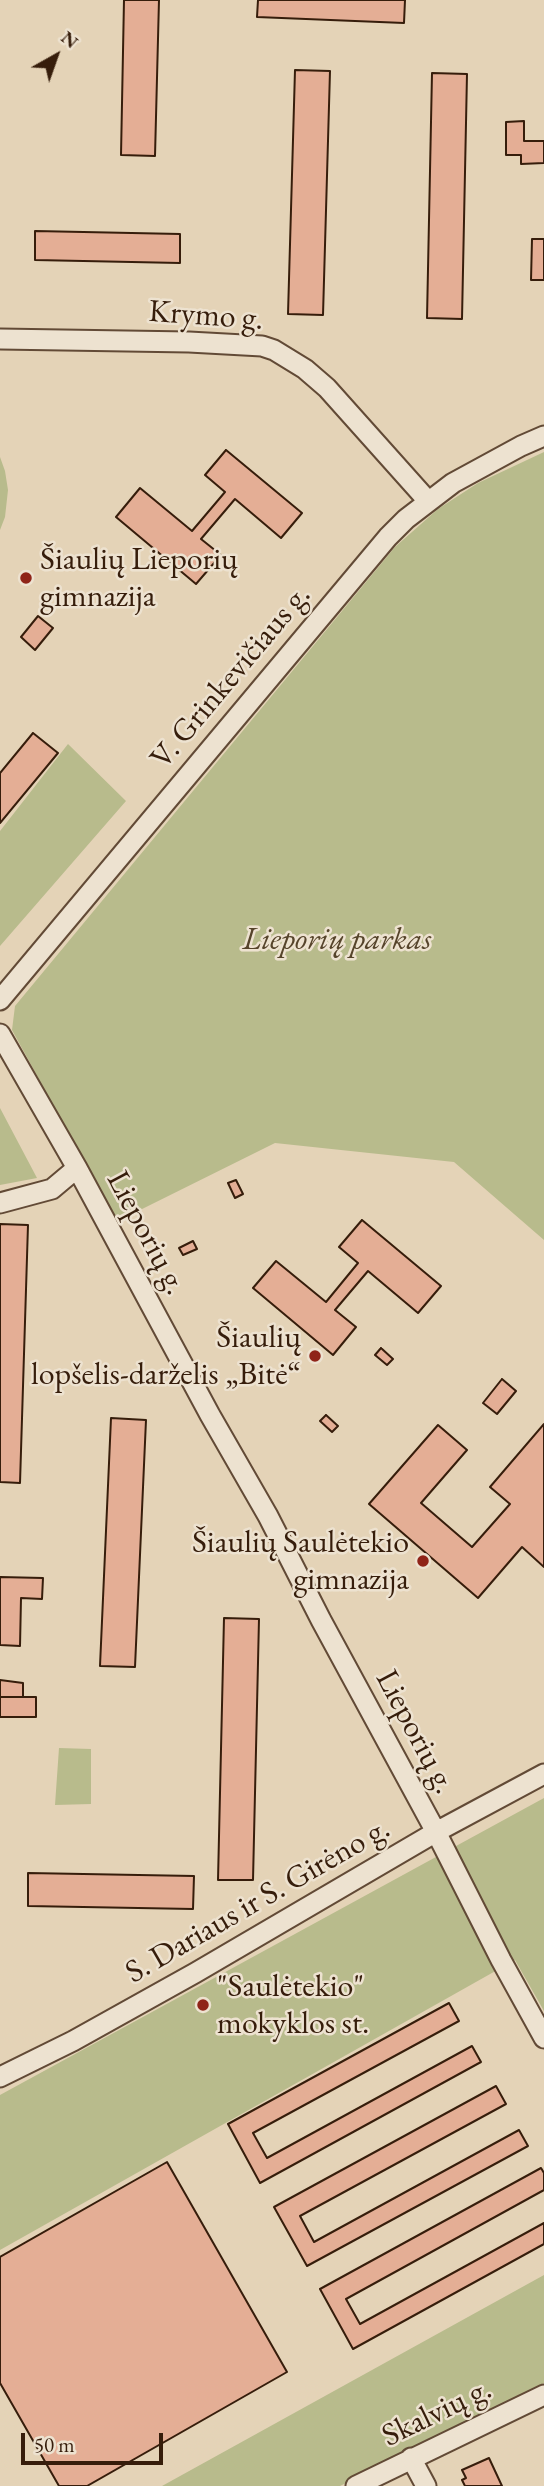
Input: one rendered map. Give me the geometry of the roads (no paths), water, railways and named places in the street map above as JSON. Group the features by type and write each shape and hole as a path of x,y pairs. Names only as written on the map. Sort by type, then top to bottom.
{"street":[{"name":"Krymo g.","path":"0,339 189,342 262,346 274,350 327,388 428,501"},
{"name":"V. Grinkevičiaus g.","path":"0,1000 388,537 428,501 482,466 544,436"},
{"name":"Lieporių g.","path":"0,1034 77,1168 210,1415 268,1516 544,2038"},
{"path":"0,1203 52,1189 77,1168"},
{"name":"S. Dariaus ir S. Girėno g.","path":"0,2077 74,2041 436,1832 544,1774"},
{"name":"Skalvių g.","path":"356,2486 544,2395"},
{"path":"411,2458 426,2486"}],"place":[{"name":"Šiaulių Lieporių gimnazija","path":"26,578"},
{"name":"Šiaulių lopšelis-darželis „Bitė“","path":"315,1356"},
{"name":"Šiaulių Saulėtekio gimnazija","path":"423,1561"},
{"name":"\"Saulėtekio\" mokyklos st.","path":"203,2005"}],"park label":[{"name":"Lieporių parkas","path":"337,940"}]}
